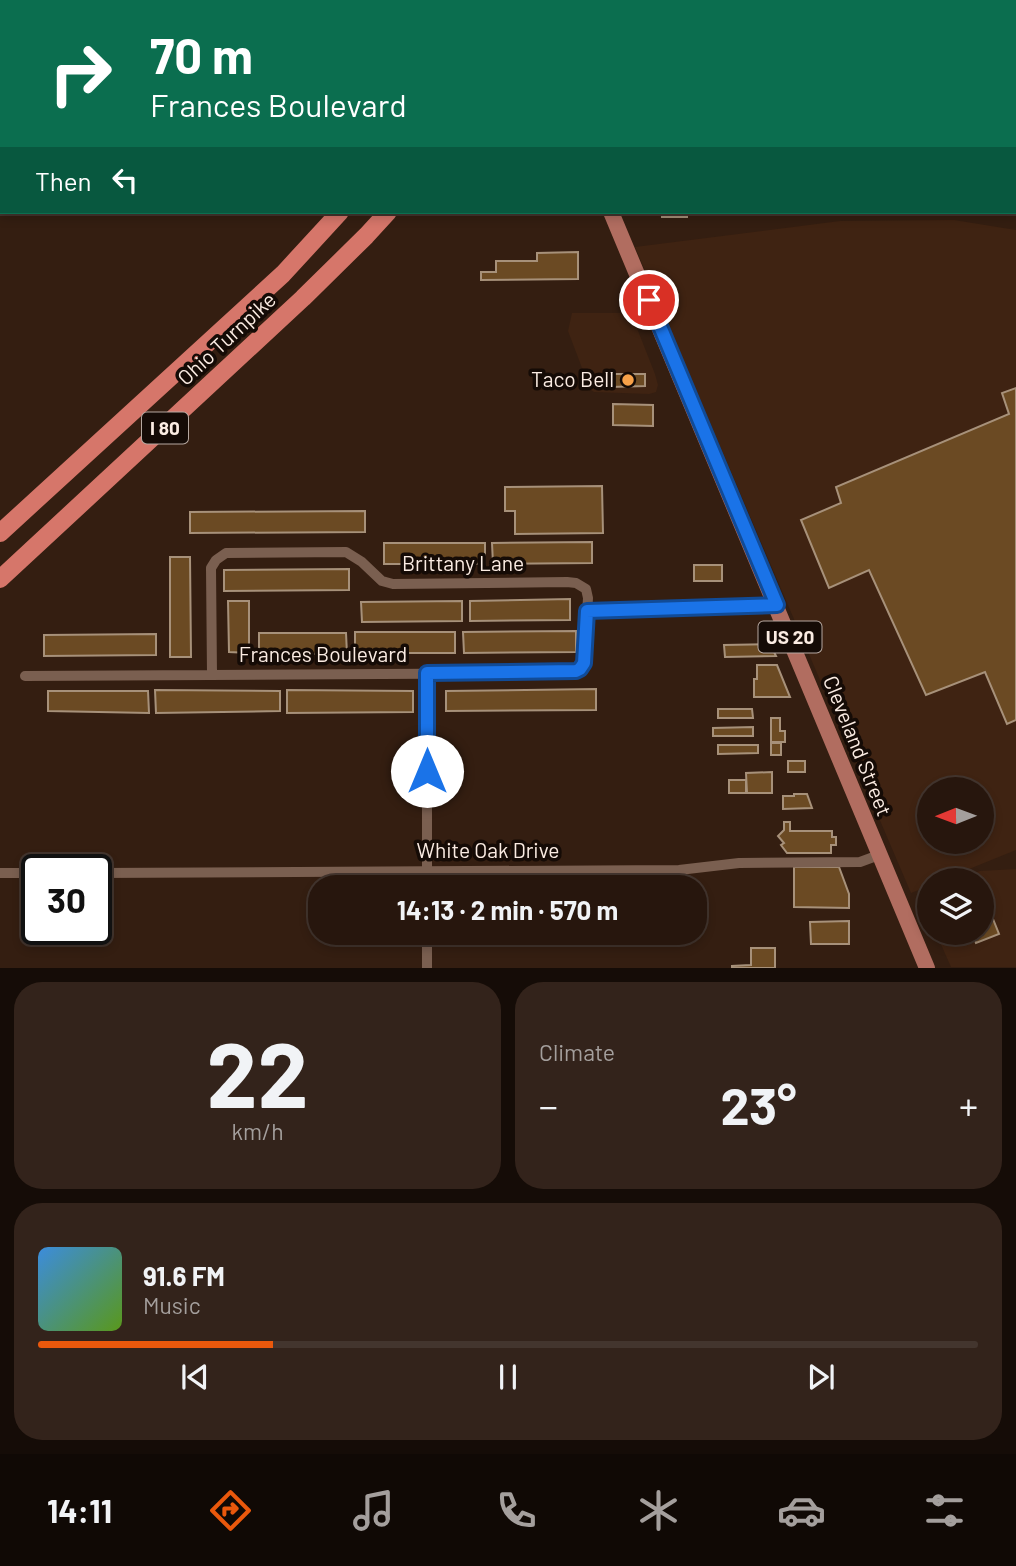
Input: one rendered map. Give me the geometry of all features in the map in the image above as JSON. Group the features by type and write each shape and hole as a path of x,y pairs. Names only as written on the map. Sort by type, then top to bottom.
{"highway":[{"name":"Ohio Turnpike","path":"0,533 283,274 338,214"},
{"name":"Ohio Turnpike","path":"0,579 185,410 328,274 386,214"}],"main road":[{"name":"Cleveland Street","path":"612,214 927,968"}],"street":[{"name":"Brittany Lane","path":"212,675 211,568 226,553 346,552 362,562 382,581 401,585 567,582 576,583 586,589"},
{"name":"Frances Boulevard","path":"25,676 576,671 584,663 588,598 586,589"},
{"path":"587,611 777,605"},
{"path":"427,673 427,875"},
{"name":"White Oak Drive","path":"112,873 679,870 739,863 860,862 879,855"},
{"path":"0,873 21,873"},
{"path":"427,945 427,968"}],"shaded area":[{"path":"954,220 1016,230 1016,850 972,868 917,868 917,891 911,893 635,247 840,221"},
{"path":"572,313 631,313 655,374 658,385 656,392 594,392 590,389 568,331"},
{"path":"1016,869 1016,967 951,967 941,945 994,945 994,870"}],"building":[{"path":"662,214 687,214 687,217 662,217"},
{"path":"578,252 578,279 481,280 481,272 496,272 496,261 537,261 537,253"},
{"name":"Taco Bell","path":"610,374 645,374 645,386 610,387"},
{"path":"1016,388 1016,720 1007,724 985,672 926,695 869,570 829,588 801,520 841,503 836,487 1009,414 1002,393"},
{"path":"613,404 653,405 653,426 613,425"},
{"path":"602,486 603,533 515,534 515,511 505,511 505,487"},
{"path":"365,511 365,532 190,533 190,512"},
{"path":"592,542 592,563 493,564 492,543"},
{"path":"384,543 485,543 485,564 384,564"},
{"path":"170,557 190,557 191,657 170,657"},
{"path":"694,565 722,565 722,581 694,581"},
{"path":"349,569 349,590 224,591 224,570"},
{"path":"570,599 570,620 470,621 470,601"},
{"path":"228,601 249,601 249,653 229,652"},
{"path":"462,601 462,621 362,622 361,602"},
{"path":"576,631 576,652 464,653 463,632"},
{"path":"355,632 455,632 455,653 355,653"},
{"path":"259,633 346,633 347,654 259,654"},
{"path":"156,634 156,655 44,656 44,635"},
{"path":"770,644 776,656 725,657 724,645"},
{"path":"757,665 777,665 790,697 754,697"},
{"path":"596,689 596,710 446,711 446,691"},
{"path":"155,690 280,691 280,711 156,713"},
{"path":"287,690 413,691 413,712 287,713"},
{"path":"48,691 148,691 149,713 48,711"},
{"path":"718,709 752,709 753,718 718,718"},
{"path":"771,718 780,718 780,731 785,731 785,742 771,742"},
{"path":"753,727 753,736 713,736 713,728"},
{"path":"771,743 781,743 781,755 771,755"},
{"path":"718,745 758,745 758,753 718,754"},
{"path":"788,761 805,761 805,772 788,772"},
{"path":"772,772 772,793 747,793 746,773"},
{"path":"729,780 746,780 746,793 729,793"},
{"path":"807,794 812,808 783,809 783,796"},
{"path":"784,822 790,822 790,831 832,831 832,837 836,837 836,845 831,845 831,853 787,853 778,836 784,830"},
{"path":"794,867 839,867 849,894 849,908 794,907"},
{"path":"849,921 849,944 811,944 810,922"},
{"path":"994,922 999,934 994,936"},
{"path":"751,948 775,948 775,968 732,968 751,965"}],"place":[{"name":"Taco Bell","path":"628,380"}],"route":[{"path":"427,771 427,673 576,671 580,669 586,656 587,611 777,605 649,300"}]}
